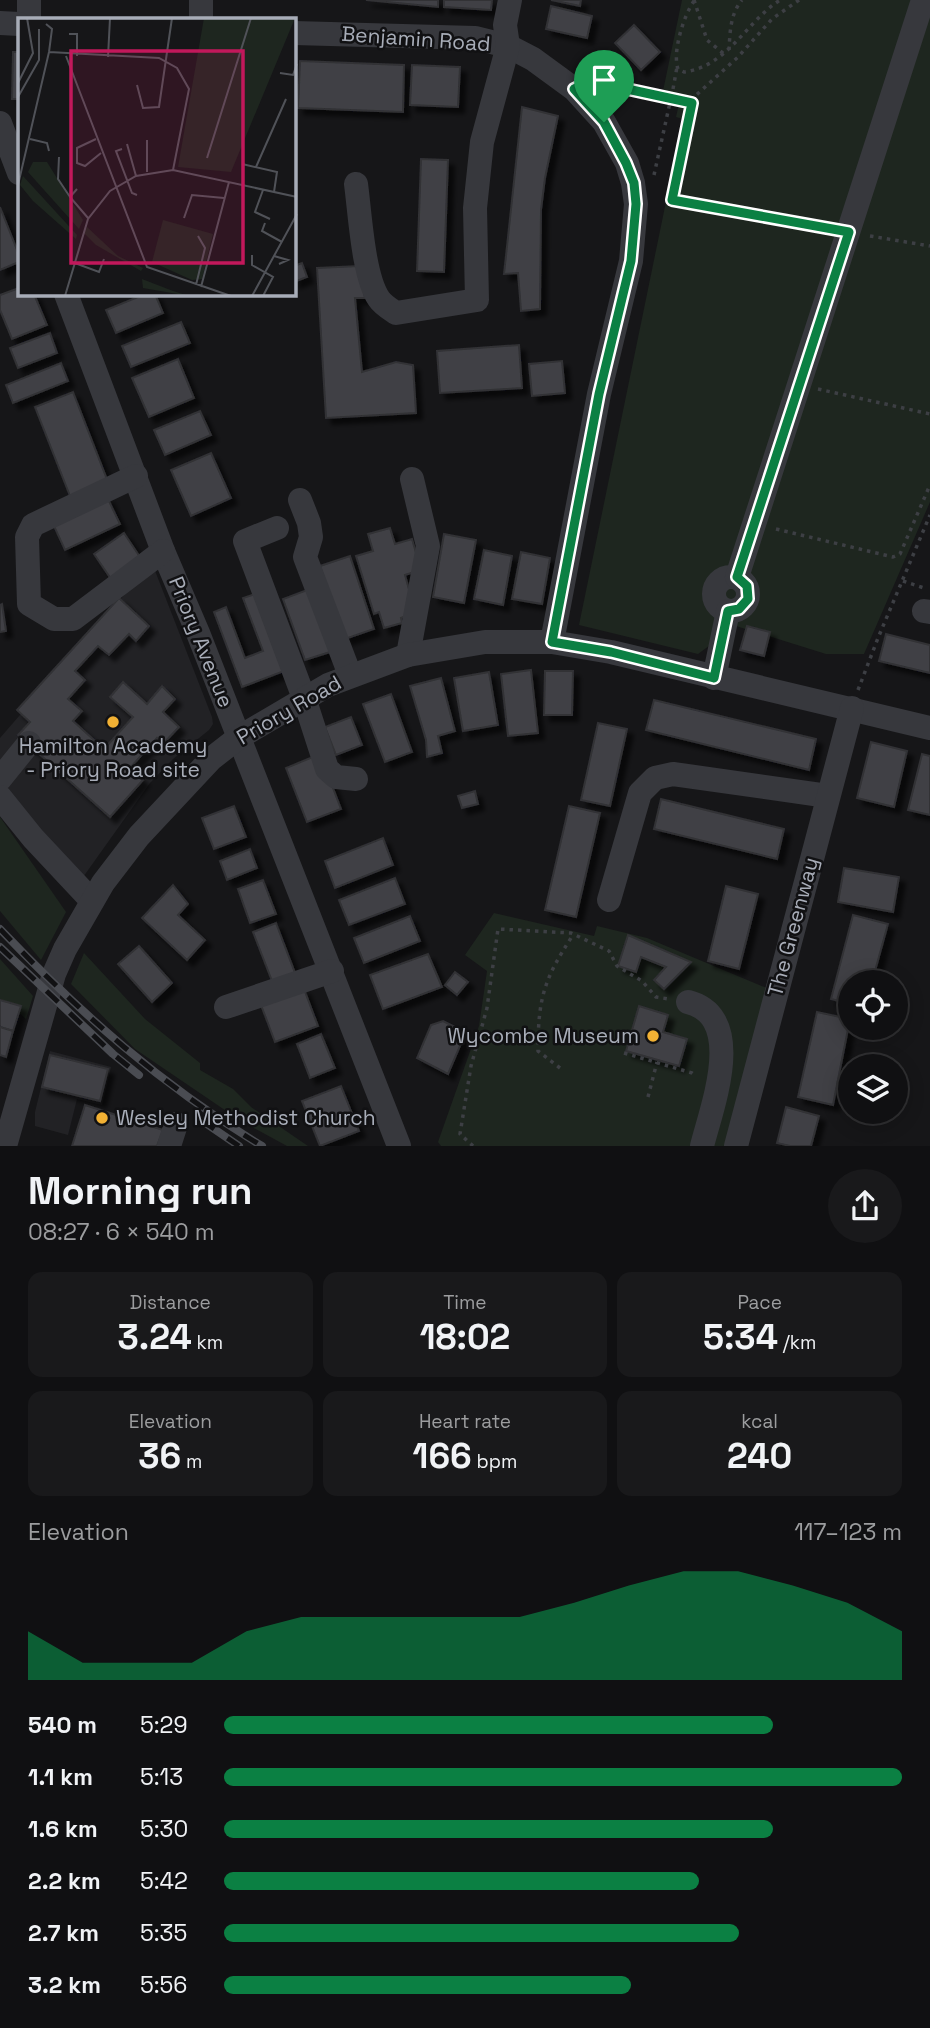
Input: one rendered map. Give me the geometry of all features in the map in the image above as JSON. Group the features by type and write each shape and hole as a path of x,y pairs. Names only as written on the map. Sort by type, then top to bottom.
{"street":[{"path":"29,0 29,18"},
{"path":"201,0 201,18"},
{"path":"356,184 363,237 378,298 396,313 477,300 475,208 482,142 508,46 505,25 510,0"},
{"path":"714,678 728,611 715,602 714,588 723,578 737,577 923,0"},
{"path":"0,23 18,23"},
{"name":"Benjamin Road","path":"296,33 475,38 508,46 533,59 574,89 604,122 626,163 634,183 636,204 631,261 599,394 552,642"},
{"path":"0,123 18,170"},
{"name":"Priory Avenue","path":"67,296 163,551 198,633 400,1146"},
{"path":"136,476 33,525 27,537 29,604 54,620 73,619 163,551"},
{"path":"408,655 428,546 412,479"},
{"path":"300,500 311,537 305,557 351,675"},
{"path":"277,528 245,541 304,698 327,769 336,777 356,779"},
{"name":"Priory Road","path":"11,1144 54,974 92,901 120,860 169,801 211,758 238,738 304,698 351,675 408,655 485,642 552,642 600,650 930,728"},
{"name":"The Greenway","path":"736,1146 852,708"},
{"path":"0,779 29,743"},
{"path":"609,900 640,793 655,778 673,774 828,796"},
{"path":"0,797 33,838 92,901"},
{"path":"226,1007 332,971"},
{"path":"688,1002 701,1005 721,1030 722,1062 702,1146"}],"path":[{"path":"694,0 707,40 724,54"},
{"path":"673,89 682,30 694,0"},
{"path":"729,50 731,23 741,0"},
{"path":"677,68 684,72 695,70 724,54 765,11 780,0"},
{"path":"799,0 772,19 737,57 693,98 672,200 930,246"},
{"path":"574,89 590,81 692,103"},
{"path":"654,176 671,98"},
{"path":"799,385 930,414"},
{"path":"754,523 893,557 900,554 930,485"},
{"path":"852,708 878,638 930,515"},
{"path":"473,1146 460,1134 471,1066 487,1008 498,929 573,935 609,951 617,966 642,981 656,997 688,1002"},
{"path":"560,1069 538,1051 538,1015 543,989 552,966 573,935"},
{"path":"624,1053 692,1073 699,1079"},
{"path":"648,1097 657,1062"}],"shaded area":[{"path":"682,0 930,0 930,502 864,654 826,654 736,626 698,654 579,625 683,119 676,117 681,95 663,91"},
{"name":"Hamilton Academy - Priory Road site","path":"152,563 213,724 150,783 81,880 0,781 0,738"},
{"path":"0,817 66,912 41,960 0,911"},
{"path":"494,913 594,936 597,926 647,938 769,989 730,1146 441,1146 438,1142 479,1026 487,971 465,955"},
{"path":"84,953 145,1019 200,1063 200,1070 233,1089 251,1107 308,1146 287,1146 241,1121 135,1049 71,984"},
{"path":"0,959 33,996 26,1019 15,1009 18,1006 0,999"},
{"path":"50,1051 111,1067 102,1105 77,1099 68,1135 35,1126 35,1112"}],"building":[{"path":"366,0 438,0 438,7"},
{"path":"444,0 492,0 491,10 444,7"},
{"path":"551,0 581,0 580,6"},
{"path":"551,6 592,16 587,38 546,29"},
{"path":"634,25 660,52 641,70 615,43"},
{"path":"13,52 18,52 18,99 12,99"},
{"path":"300,61 404,65 403,112 298,108"},
{"path":"412,65 460,67 458,107 410,105"},
{"path":"522,107 558,116 541,210 540,309 521,311 518,273 504,274"},
{"path":"421,159 448,160 444,272 417,271"},
{"path":"0,207 18,252 18,262 0,270"},
{"path":"302,263 307,277 296,281 296,265"},
{"path":"359,266 365,298 355,298 362,372 396,362 413,365 416,413 326,418 317,268"},
{"path":"18,288 18,296 35,296 47,325 12,339 0,310 0,295"},
{"path":"140,296 156,296 163,313 116,333 106,310"},
{"path":"181,322 190,343 131,367 122,346"},
{"path":"50,333 57,353 18,368 10,348"},
{"path":"519,345 522,388 440,393 437,351"},
{"path":"178,359 194,398 149,417 132,378"},
{"path":"562,361 565,393 532,396 529,364"},
{"path":"61,363 68,381 13,403 6,385"},
{"path":"73,392 108,482 70,496 35,407"},
{"path":"200,411 211,435 165,455 154,430"},
{"path":"211,453 231,498 191,516 171,470"},
{"path":"107,497 120,524 65,550 53,524"},
{"path":"390,528 395,544 412,539 421,570 405,575 413,604 409,615 401,618 402,623 384,628 379,612 374,614 356,556 373,551 368,534"},
{"path":"124,533 140,557 111,579 94,554"},
{"path":"444,534 476,540 464,603 433,597"},
{"path":"484,550 512,556 503,605 474,599"},
{"path":"521,552 550,558 542,604 512,599"},
{"path":"350,556 374,629 345,639 320,566"},
{"path":"307,590 330,652 305,660 283,599"},
{"path":"258,593 287,670 242,687 214,612 226,607 245,658 263,651 243,598"},
{"path":"119,598 149,626 136,641 129,634 109,655 98,646 75,671 85,680 68,699 82,711 73,721 104,749 133,717 110,697 123,682 147,704 162,686 175,699 163,712 179,727 163,744 157,738 130,768 143,780 110,817 18,735 30,722 17,710"},
{"path":"2,604 6,631 0,632 0,605"},
{"path":"747,626 770,632 764,656 740,650"},
{"path":"886,634 930,645 930,673 879,661"},
{"path":"531,670 538,733 508,736 501,674"},
{"path":"545,671 573,671 572,715 544,715"},
{"path":"489,672 498,725 463,731 454,678"},
{"path":"441,678 455,731 438,736 442,753 427,757 426,740 410,686"},
{"path":"391,694 412,752 385,762 363,704"},
{"path":"654,700 816,739 809,770 646,730"},
{"path":"351,717 362,745 336,755 325,727"},
{"path":"598,723 627,729 610,806 581,800"},
{"path":"871,742 907,751 894,807 857,798"},
{"path":"320,754 341,809 307,822 286,768"},
{"path":"922,754 930,756 930,815 908,810"},
{"path":"475,791 478,804 462,808 458,796"},
{"path":"661,799 784,829 777,859 654,829"},
{"path":"234,806 246,837 214,849 202,818"},
{"path":"569,806 600,813 576,917 545,910"},
{"path":"383,838 393,865 335,888 325,861"},
{"path":"250,849 257,868 227,880 220,861"},
{"path":"844,868 899,877 893,912 838,902"},
{"path":"395,878 405,904 349,925 339,900"},
{"path":"263,880 276,914 250,923 238,889"},
{"path":"173,885 188,904 178,915 205,940 187,960 142,918"},
{"path":"726,886 758,894 739,969 708,961"},
{"path":"853,915 888,924 875,970 839,970"},
{"path":"410,916 420,941 364,963 354,938"},
{"path":"276,923 295,973 272,981 253,932"},
{"path":"628,935 691,962 664,989 654,980 666,967 641,957 636,972 618,966"},
{"path":"139,946 172,983 152,1002 118,964"},
{"path":"428,954 442,987 383,1009 370,975"},
{"path":"455,972 468,982 457,995 445,985"},
{"path":"838,972 838,1001 831,999"},
{"path":"304,989 318,1026 275,1042 261,1005"},
{"path":"0,1000 21,1006 13,1031 0,1027"},
{"name":"Wycombe Museum","path":"639,1006 668,1015 663,1032 687,1039 679,1066 626,1051"},
{"path":"817,1012 838,1016 838,1040 846,1040 843,1054 838,1054 838,1080 833,1105 798,1097"},
{"path":"443,1021 461,1030 463,1039 448,1074 417,1058 431,1025"},
{"path":"0,1027 13,1031 6,1057 0,1055"},
{"path":"321,1034 335,1068 310,1078 297,1044"},
{"path":"50,1055 108,1069 100,1101 42,1087"},
{"path":"341,1086 359,1131 320,1146 302,1101"},
{"name":"Wesley Methodist Church","path":"85,1105 163,1130 157,1146 72,1146"},
{"path":"786,1107 819,1116 811,1146 777,1143"}],"railway":[{"path":"0,929 92,1019 156,1073 262,1146"},
{"path":"0,947 113,1054 139,1075"},
{"path":"201,1120 239,1146"}],"place":[{"name":"Hamilton Academy - Priory Road site","path":"113,722"},
{"name":"Wycombe Museum","path":"653,1036"},
{"name":"Wesley Methodist Church","path":"102,1118"}],"route":[{"path":"590,81 692,103 672,200 849,232 737,577 747,586 748,599 739,609 728,611 714,678 589,647 552,642 599,394 631,261 636,204 634,183 604,122 574,89 590,81"}]}
